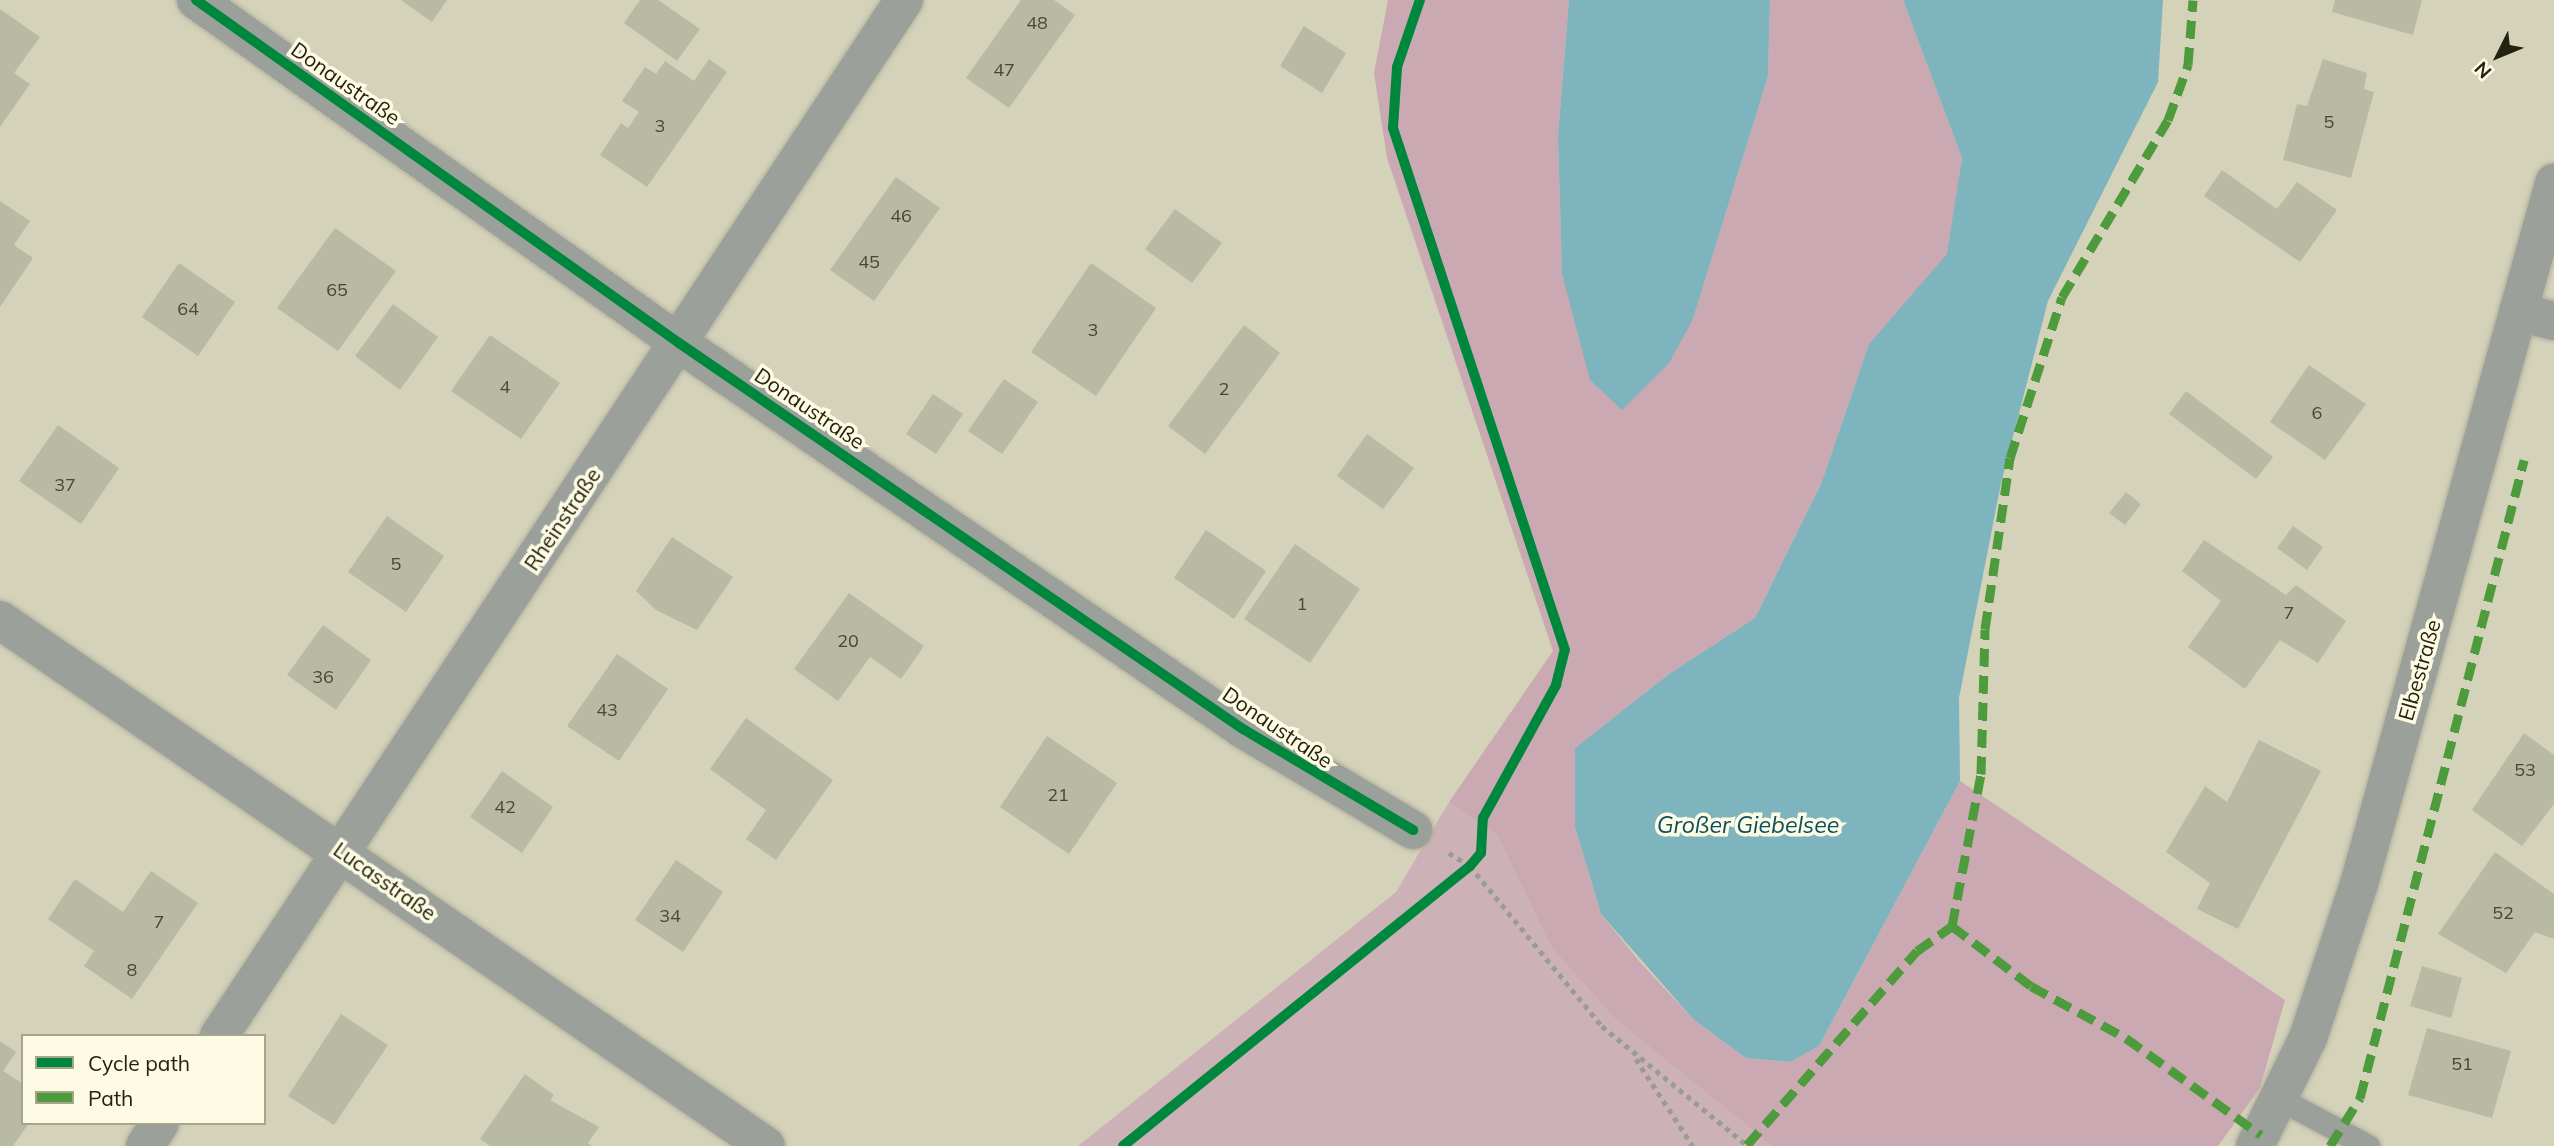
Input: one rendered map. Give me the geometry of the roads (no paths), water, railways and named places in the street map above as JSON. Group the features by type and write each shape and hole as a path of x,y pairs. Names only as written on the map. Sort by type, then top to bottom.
{"street":[{"name":"Donaustraße","path":"195,0 680,343 1243,729 1413,830"},
{"name":"Rheinstraße","path":"220,1034 680,343 904,0"},
{"name":"Elbestraße","path":"2255,1146 2308,1038 2359,884 2536,317 2554,183"},
{"name":"Lucasstraße","path":"0,620 342,850 766,1146"},
{"path":"145,1146 159,1125"}],"lane":[{"path":"2280,1099 2368,1146"}],"water":[{"path":"1569,0 1770,0 1768,76 1693,319 1669,363 1622,410 1590,380 1562,274 1558,137"},
{"name":"Großer Giebelsee","path":"1903,0 2163,0 2158,82 2048,301 2001,483 1959,698 1960,781 1819,1046 1790,1062 1746,1058 1693,1019 1601,914 1575,827 1575,748 1669,674 1755,618 1821,484 1869,344 1947,254 1962,158"}]}
